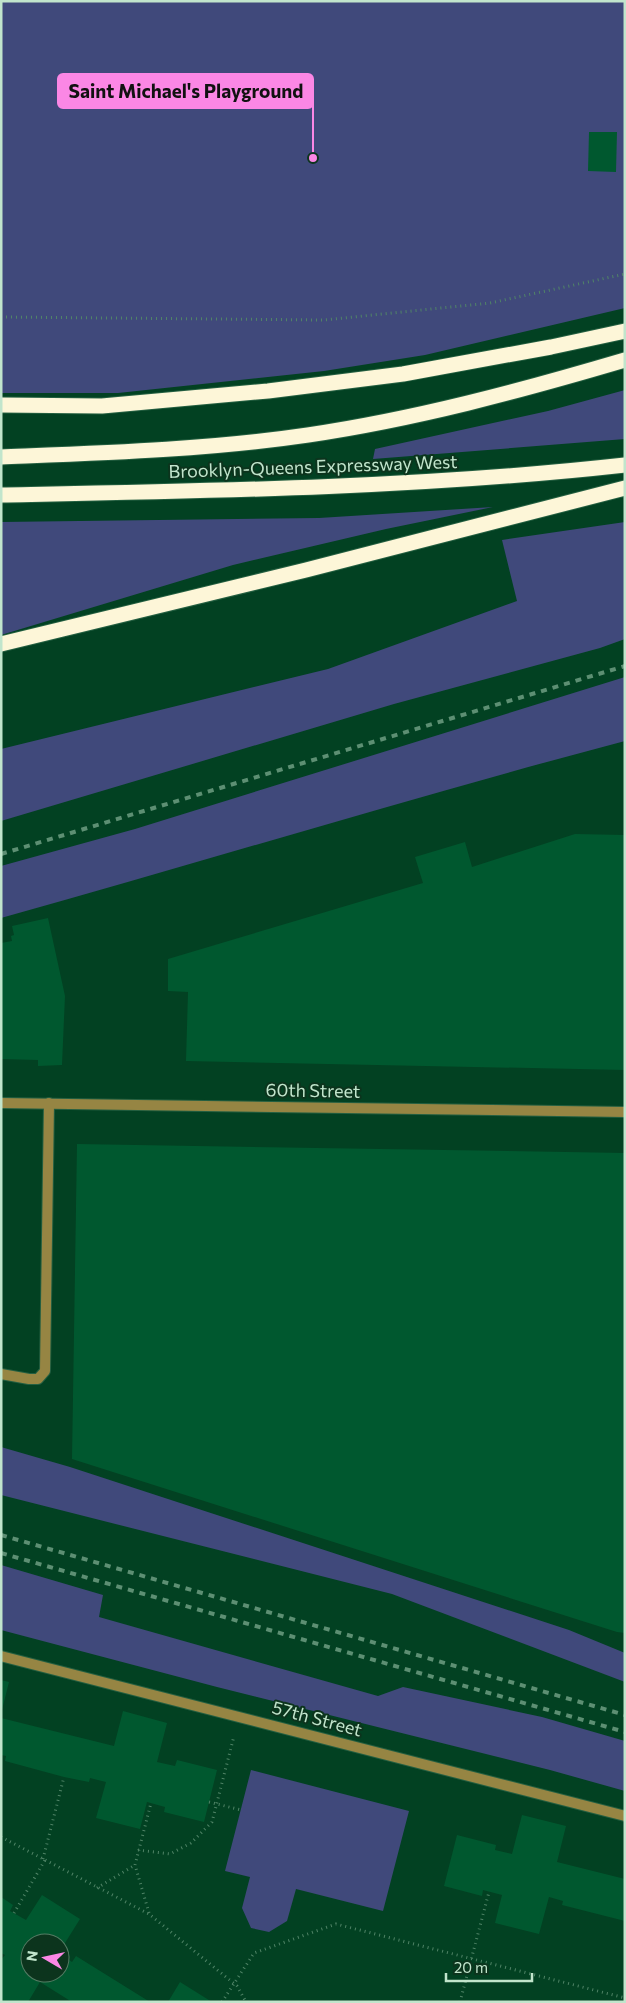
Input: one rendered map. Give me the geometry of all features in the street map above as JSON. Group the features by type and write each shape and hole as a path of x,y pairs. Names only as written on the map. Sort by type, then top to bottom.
{"highway":[{"path":"1,404 102,406 277,390 403,374 551,347 625,331"},
{"name":"Brooklyn-Queens Expressway West","path":"1,457 202,446 316,434 429,413 521,390 625,360"},
{"name":"Brooklyn-Queens Expressway West","path":"1,495 357,486 451,481 625,465"},
{"path":"1,644 306,570 625,488"}],"street":[{"name":"60th Street","path":"1,1103 625,1112"},
{"path":"1,1374 38,1379 45,1371 49,1103"},
{"name":"57th Street","path":"1,1656 625,1816"}],"path":[{"path":"1,317 324,320 490,303 625,274"},
{"path":"138,1850 170,1854 191,1844 212,1822 235,1733"},
{"path":"14,1913 44,1860 64,1777"},
{"path":"209,1802 241,1810"},
{"path":"149,1914 135,1865 151,1803"},
{"path":"1,1837 149,1914 234,1984 246,2002"},
{"path":"97,1888 135,1865"},
{"path":"460,2002 489,1892"},
{"path":"222,2002 254,1952 336,1924 625,1998"}],"shaded area":[{"path":"1,1 625,1 625,308 425,355 324,371 118,393 1,393"},
{"path":"625,390 625,439 373,459 375,449 548,411"},
{"path":"493,507 386,529 233,565 1,635 1,522 319,518"},
{"path":"625,522 625,639 600,648 394,704 1,821 1,749 328,669 517,601 502,540"},
{"path":"625,677 625,741 1,918 1,866 135,829"},
{"path":"1,1447 70,1467 569,1630 625,1653 625,1682 392,1594 1,1495"},
{"path":"1,1565 103,1595 99,1617 378,1696 403,1687 542,1717 625,1741 625,1791 550,1770 217,1687 1,1630"},
{"path":"251,1770 409,1811 383,1911 296,1889 287,1921 269,1932 251,1928 242,1908 250,1877 225,1871"}],"building":[{"path":"589,132 617,132 616,172 588,171"},
{"path":"575,834 625,835 625,1070 186,1061 188,992 168,991 168,959 423,883 415,857 465,842 472,867"},
{"path":"48,918 65,996 62,1065 38,1066 38,1060 1,1059 1,943 12,941 11,936 14,935 12,926"},
{"path":"77,1144 625,1153 625,1633 72,1459"},
{"path":"1,1680 9,1682 2,1710 1,1710"},
{"path":"123,1711 167,1723 157,1762 175,1766 177,1760 217,1770 204,1822 164,1812 165,1807 147,1802 140,1829 96,1818 106,1782 90,1778 89,1782 64,1777 5,1761 6,1756 1,1755 1,1718 114,1746"},
{"path":"522,1815 566,1826 557,1862 625,1879 625,1921 562,1905 563,1901 549,1897 539,1934 495,1923 502,1895 483,1890 482,1896 444,1886 457,1835 496,1845 495,1850 512,1854"},
{"path":"42,1895 80,1919 70,1935 70,1933 20,1933 20,1983 39,1983 28,2002 1,2001 1,1960 5,1955 1,1953 1,1897 13,1905 10,1911 26,1920"},
{"path":"76,1956 150,2002 72,2002 42,1983 70,1983 70,1961 72,1962"},
{"path":"180,1982 212,2002 168,2002"}],"railway":[{"path":"1,854 625,666"},
{"path":"1,1535 625,1715"},
{"path":"1,1553 625,1732"}],"place":[{"name":"Saint Michael's Playground","path":"313,158"}]}
